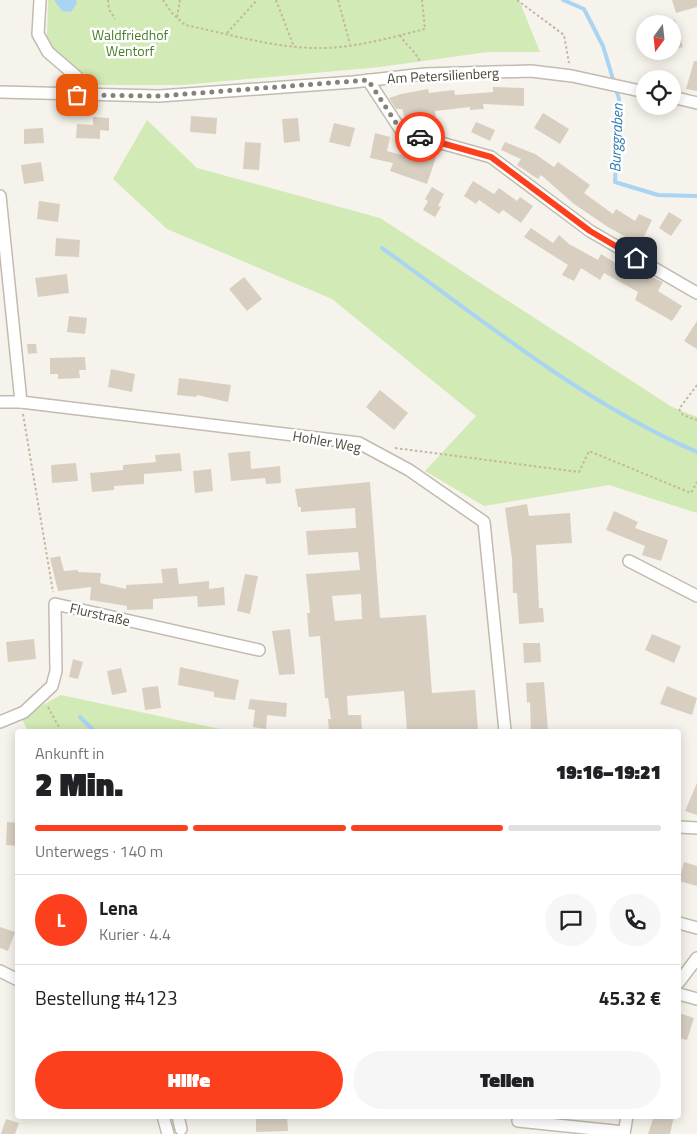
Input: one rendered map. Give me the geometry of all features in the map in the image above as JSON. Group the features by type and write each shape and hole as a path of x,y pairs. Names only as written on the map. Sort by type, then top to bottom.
{"street":[{"path":"40,0 38,34 48,52 77,77 77,95"},
{"name":"Am Petersilienberg","path":"0,92 159,96 425,74 521,72 572,76 636,90"},
{"path":"368,80 402,132 491,157 590,231 697,293"},
{"path":"681,99 697,103"},
{"path":"0,196 21,402"},
{"name":"Hohler Weg","path":"0,402 21,402 359,443 416,475 484,522 505,729"},
{"path":"629,561 697,596"},
{"name":"Flurstraße","path":"0,722 24,712 52,686 56,671 55,604 259,650"},
{"path":"681,827 697,828"},
{"path":"681,924 697,928"},
{"path":"681,979 697,958"},
{"path":"0,971 15,978"},
{"path":"681,995 697,999"},
{"path":"165,1119 168,1134"},
{"path":"179,1119 181,1129"},
{"path":"518,1121 624,1133 626,1119"}],"path":[{"path":"108,0 109,9 114,19"},
{"path":"163,0 176,18 185,25 294,47 323,48 424,29 422,0"},
{"path":"176,18 180,0"},
{"path":"227,34 257,0"},
{"path":"276,0 294,47"},
{"path":"338,0 350,44"},
{"path":"517,0 564,35 572,76"},
{"path":"400,35 405,44 416,51 421,64"},
{"path":"697,385 679,409 683,415 697,420"},
{"path":"21,402 55,604"},
{"path":"388,447 579,472 589,451 692,493 697,482"},
{"path":"41,695 60,729"}],"green space":[{"name":"Waldfriedhof Wentorf","path":"48,0 519,0 540,52 488,52 380,67 182,85 91,85 53,51 47,36"},
{"path":"147,120 197,168 380,218 672,407 697,417 697,513 609,485 484,506 425,471 476,416 332,299 167,229 113,179"},
{"path":"61,695 220,729 27,729 21,717"}],"water":[{"path":"54,0 76,0 77,3 71,12 62,11"}],"building":[{"path":"672,0 697,0 697,7 676,13"},
{"path":"694,61 697,61 697,91 686,89"},
{"path":"493,87 524,88 524,106 483,104 484,109 470,110 470,107 435,111 436,118 413,124 412,118 405,118 402,109 396,109 389,98 428,89 429,93 454,90 455,95 493,92"},
{"path":"543,113 569,129 560,144 534,128"},
{"path":"191,116 217,118 216,134 190,132"},
{"path":"93,117 109,118 109,131 100,130 100,139 76,138 77,124 93,125"},
{"path":"298,118 300,141 284,143 282,119"},
{"path":"476,122 495,130 490,141 471,132"},
{"path":"334,123 355,128 350,147 329,142"},
{"path":"43,128 44,143 24,144 24,129"},
{"path":"375,133 390,137 387,151 419,160 422,152 436,157 427,184 390,171 393,163 370,158"},
{"path":"245,142 261,143 259,170 243,169"},
{"path":"505,142 535,154 554,167 558,162 590,185 584,193 613,214 616,209 635,221 639,214 652,220 640,245 608,227 574,204 541,175 538,179 517,165 521,159 501,150"},
{"path":"41,162 44,181 24,184 21,165"},
{"path":"473,181 494,194 499,188 517,201 520,197 533,206 521,223 503,210 499,214 479,200 476,204 464,196"},
{"path":"432,187 444,194 438,206 441,207 435,217 423,210 428,201 425,199"},
{"path":"39,201 60,204 58,222 37,219"},
{"path":"669,212 682,220 671,236 659,228"},
{"path":"531,228 553,243 559,235 569,244 598,260 601,254 624,268 625,265 663,282 658,291 682,306 672,321 635,300 638,292 604,273 600,280 581,268 574,281 562,275 568,265 524,237"},
{"path":"56,238 80,240 79,257 55,256"},
{"path":"67,274 69,293 38,297 35,278"},
{"path":"244,277 262,299 247,311 229,289"},
{"path":"69,316 87,318 85,334 67,332"},
{"path":"697,321 697,349 684,341"},
{"path":"27,344 36,344 37,353 28,354"},
{"path":"85,357 86,370 79,370 80,378 58,379 58,374 50,374 50,358"},
{"path":"111,369 135,374 132,392 108,387"},
{"path":"179,378 231,385 228,402 197,395 196,397 177,395"},
{"path":"380,390 408,413 394,430 366,407"},
{"path":"250,451 251,469 280,466 281,483 266,484 265,478 231,481 228,453"},
{"path":"180,453 182,471 144,474 144,484 114,486 114,490 92,492 90,473 123,470 123,465 156,462 155,455"},
{"path":"76,463 78,481 52,483 51,465"},
{"path":"211,469 213,491 195,493 193,471"},
{"path":"370,482 380,618 426,615 432,693 475,690 478,729 407,729 404,691 347,696 348,715 361,715 362,729 329,729 328,719 331,719 328,698 325,698 320,636 309,637 307,613 310,613 306,574 360,570 358,552 308,555 306,531 356,528 355,508 301,512 301,507 298,507 295,489","holes":["361,594 362,619 335,621 332,596"]},
{"path":"527,504 529,516 570,513 572,543 536,545 539,608 543,608 544,622 519,624 517,593 513,593 512,559 505,508"},
{"path":"614,511 638,522 635,528 668,540 661,561 642,555 645,546 606,530"},
{"path":"60,556 64,571 78,570 78,572 101,573 100,583 126,589 126,585 163,583 161,569 177,568 179,584 209,581 209,589 224,587 225,605 198,607 197,596 153,599 153,609 127,610 127,606 90,600 91,587 58,591 50,558"},
{"path":"245,574 258,576 250,614 237,611"},
{"path":"290,629 295,674 279,675 272,631"},
{"path":"652,634 681,646 674,663 645,650"},
{"path":"34,639 36,659 8,662 6,642"},
{"path":"523,643 540,643 541,662 524,663"},
{"path":"73,659 83,662 78,679 69,677"},
{"path":"180,667 239,680 235,700 214,697 214,692 178,685"},
{"path":"121,668 127,692 112,695 107,671"},
{"path":"544,682 548,729 531,729 530,702 527,703 526,683"},
{"path":"158,686 161,708 145,710 142,688"},
{"path":"667,686 697,698 692,715 660,704"},
{"path":"250,699 287,703 286,717 267,715 266,729 253,727 255,710 248,709"},
{"path":"697,783 697,815 685,811"},
{"path":"7,822 15,823 15,846 6,845"},
{"path":"684,862 697,866 697,886 681,882"},
{"path":"0,927 15,932 8,951 0,948"},
{"path":"681,1014 694,1018 687,1040 681,1038"},
{"path":"6,1119 19,1123 15,1134 1,1134"},
{"path":"256,1119 287,1119 288,1131 256,1132"},
{"path":"653,1119 673,1119 670,1134 648,1134"}],"waterway":[{"name":"Burggraben","path":"563,0 584,9 603,46 619,99 615,182 658,195 697,196"},
{"path":"382,248 574,385 655,432 697,452"},
{"path":"80,717 92,729"}],"way so far":[{"path":"77,95 159,96 368,80 402,132 420,137"}],"route":[{"path":"420,137 491,157 590,231 636,258"}]}
